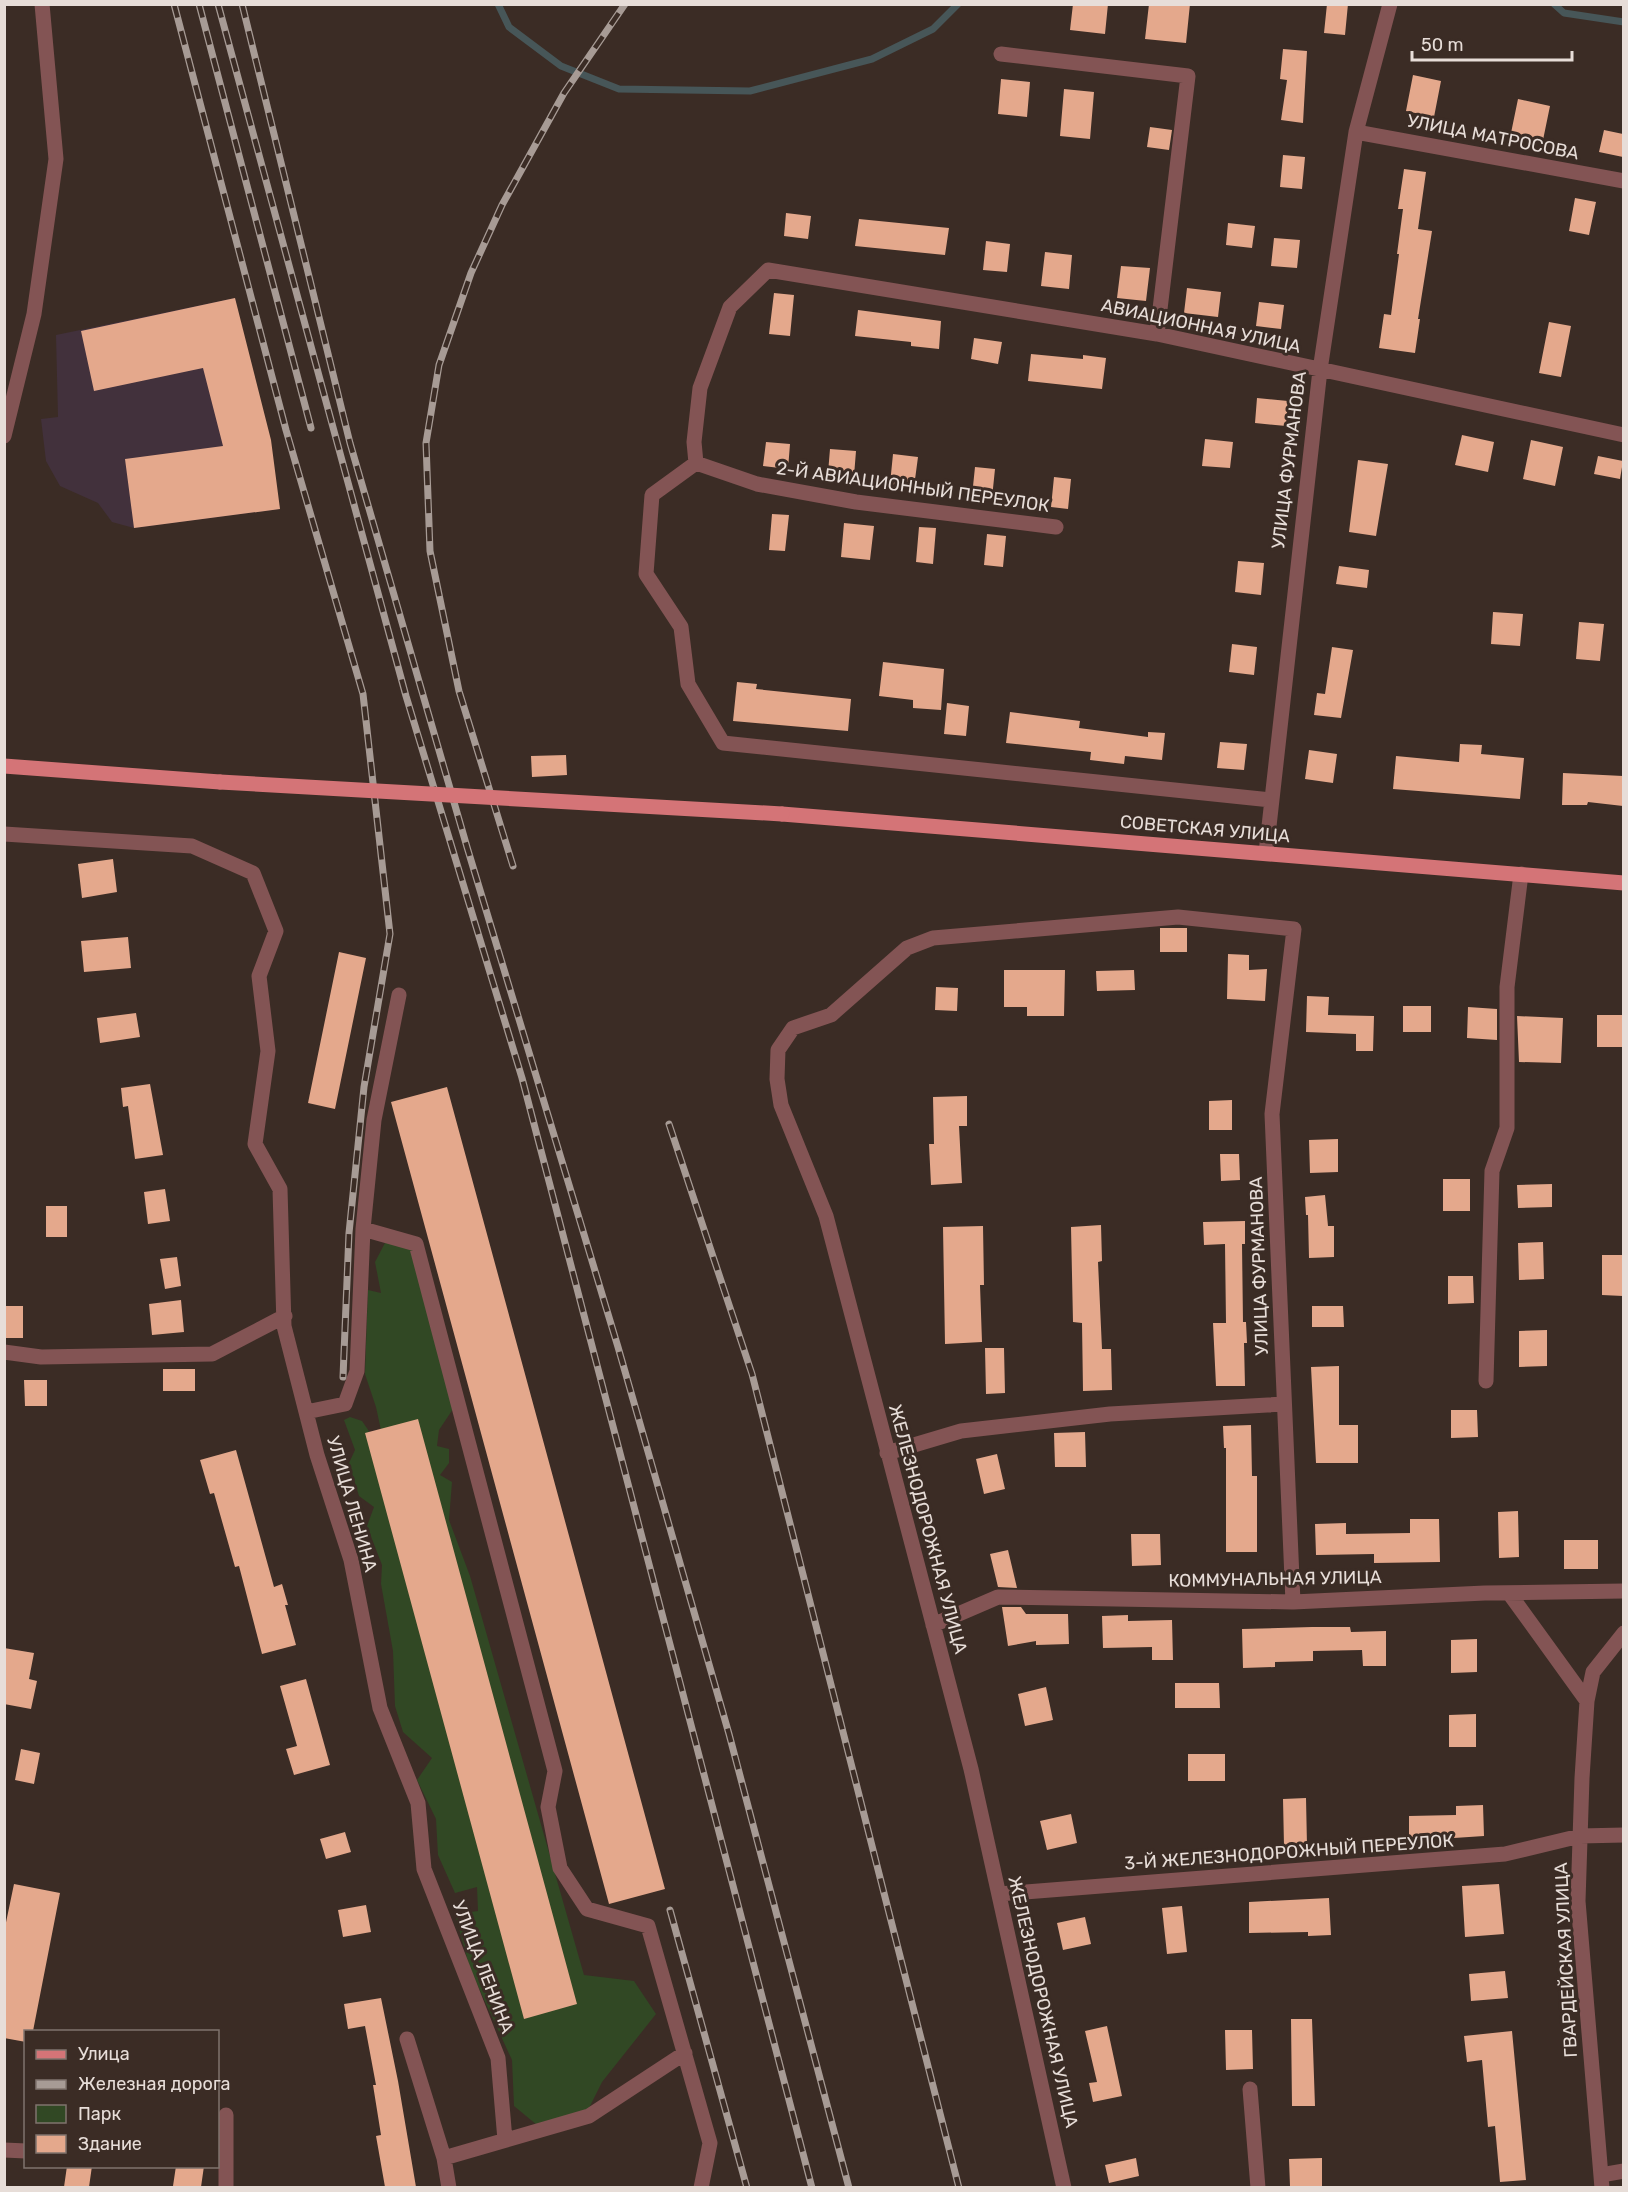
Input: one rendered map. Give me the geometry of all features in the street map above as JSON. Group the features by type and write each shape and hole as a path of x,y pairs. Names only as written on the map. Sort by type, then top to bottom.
{"main road":[{"name":"СОВЕТСКАЯ УЛИЦА","path":"4,766 220,782 783,814 1623,883"}],"street":[{"path":"4,436 33,314 56,159 42,4"},
{"name":"УЛИЦА ФУРМАНОВА","path":"1266,853 1320,370 1356,132 1390,4"},
{"path":"1000,54 1188,76 1157,334"},
{"name":"УЛИЦА МАТРОСОВА","path":"1356,132 1623,182"},
{"name":"АВИАЦИОННАЯ УЛИЦА","path":"696,463 693,442 700,388 729,306 768,270 1157,334 1623,435"},
{"path":"696,463 652,495 646,574 681,627 688,684 723,744 1271,800"},
{"name":"2-Й АВИАЦИОННЫЙ ПЕРЕУЛОК","path":"696,463 757,484 856,502 1056,527"},
{"name":"УЛИЦА ЛЕНИНА","path":"4,834 192,846 253,873 276,931 259,976 268,1051 255,1144 280,1189 284,1326 306,1412 351,1560 380,1708 418,1803 424,1869 498,2058 506,2140"},
{"path":"1486,1381 1492,1171 1507,1128 1507,987 1521,874"},
{"name":"ЖЕЛЕЗНОДОРОЖНАЯ УЛИЦА","path":"1064,2187 971,1769 826,1216 782,1105 777,1079 778,1050 793,1028 831,1015 908,948 933,938 1178,917 1294,929"},
{"name":"УЛИЦА ФУРМАНОВА","path":"1293,1602 1272,1114 1294,929"},
{"path":"306,1412 345,1404 357,1371 363,1229 374,1120 399,995"},
{"path":"363,1229 416,1244 555,1771 548,1807 560,1868 587,1909 648,1926 710,2143 701,2187"},
{"path":"4,1352 41,1357 212,1354 285,1316"},
{"path":"887,1453 961,1431 1110,1414 1284,1404"},
{"name":"КОММУНАЛЬНАЯ УЛИЦА","path":"933,1625 998,1598 1293,1602 1623,1591"},
{"path":"1509,1593 1587,1701"},
{"name":"ГВАРДЕЙСКАЯ УЛИЦА","path":"1601,2181 1578,1901 1580,1836 1587,1701 1593,1671 1623,1633"},
{"name":"3-Й ЖЕЛЕЗНОДОРОЖНЫЙ ПЕРЕУЛОК","path":"999,1894 1505,1854 1580,1836 1623,1835"},
{"path":"407,2039 444,2158 449,2187"},
{"path":"444,2158 589,2116 685,2054"},
{"path":"1250,2089 1258,2187"},
{"path":"226,2115 226,2187"},
{"path":"4,2151 24,2151"},
{"path":"1601,2181 1623,2171"}],"shaded area":[{"path":"235,298 280,509 134,528 112,522 98,503 60,486 46,461 41,419 58,417 56,335"}],"green space":[{"path":"386,1241 420,1247 453,1409 439,1430 437,1446 449,1449 449,1463 440,1475 452,1482 449,1520 470,1576 584,1975 634,1981 656,2014 602,2082 588,2110 537,2125 514,2106 512,2060 470,1969 455,1914 478,1911 477,1887 455,1893 438,1855 436,1819 417,1780 432,1758 403,1732 395,1706 393,1651 381,1584 382,1565 367,1526 374,1507 359,1496 349,1463 355,1450 344,1420 350,1417 362,1421 373,1437 382,1435 365,1374 368,1290 381,1293 375,1262"}],"building":[{"path":"1073,4 1108,4 1105,34 1070,30"},
{"path":"1149,4 1190,4 1186,43 1145,39"},
{"path":"1327,4 1348,4 1345,35 1324,33"},
{"path":"1283,49 1307,51 1303,123 1281,120 1287,80 1280,79"},
{"path":"1413,75 1441,81 1434,117 1406,111"},
{"path":"1001,79 1030,82 1027,117 998,114"},
{"path":"1064,89 1094,92 1090,139 1060,136"},
{"path":"1518,99 1550,106 1543,140 1511,133"},
{"path":"1150,127 1172,130 1169,150 1147,147"},
{"path":"1604,130 1623,134 1623,157 1599,152"},
{"path":"1283,155 1305,157 1302,189 1280,187"},
{"path":"1404,169 1426,172 1418,229 1432,231 1415,353 1379,348 1384,314 1391,315 1399,254 1397,254 1403,209 1398,209"},
{"path":"1575,198 1596,202 1589,235 1569,231"},
{"path":"786,213 811,216 808,239 784,236"},
{"path":"859,219 949,228 945,255 855,246"},
{"path":"1228,223 1255,226 1252,248 1226,245"},
{"path":"1274,238 1300,240 1297,268 1271,266"},
{"path":"986,241 1010,244 1007,272 983,270"},
{"path":"1045,252 1072,255 1069,289 1041,286"},
{"path":"1121,266 1150,268 1146,301 1117,298"},
{"path":"1187,288 1221,292 1218,317 1184,313"},
{"path":"774,293 794,295 790,336 769,334"},
{"path":"235,298 271,440 280,509 134,528 125,459 223,446 203,368 94,391 81,331"},
{"path":"1259,302 1284,305 1281,329 1256,326"},
{"path":"858,310 941,321 939,349 911,346 911,342 855,336"},
{"path":"1549,322 1571,326 1561,377 1539,373"},
{"path":"974,338 1002,342 998,364 971,359"},
{"path":"1031,354 1083,359 1083,355 1106,358 1102,389 1028,381"},
{"path":"1257,398 1288,401 1286,426 1255,423"},
{"path":"1462,435 1494,442 1488,472 1455,465"},
{"path":"1205,439 1233,442 1230,468 1202,466"},
{"path":"1531,440 1563,447 1555,486 1523,479"},
{"path":"766,442 790,444 788,469 763,466"},
{"path":"830,449 856,451 854,476 828,473"},
{"path":"893,454 918,457 914,487 890,484"},
{"path":"1598,456 1623,461 1620,479 1594,474"},
{"path":"1358,460 1388,464 1376,536 1349,532"},
{"path":"975,467 995,469 992,498 972,496"},
{"path":"1054,477 1071,479 1068,509 1051,507"},
{"path":"772,514 789,515 785,551 769,550"},
{"path":"844,523 874,526 870,560 841,557"},
{"path":"919,527 936,528 933,564 916,562"},
{"path":"987,534 1006,536 1003,567 984,565"},
{"path":"1238,561 1264,563 1261,595 1235,592"},
{"path":"1339,566 1369,570 1367,588 1336,584"},
{"path":"1493,612 1523,614 1520,646 1491,644"},
{"path":"1579,622 1604,624 1600,661 1576,659"},
{"path":"1232,644 1257,647 1254,675 1229,672"},
{"path":"1332,647 1353,650 1341,718 1314,715 1317,693 1325,694"},
{"path":"883,662 944,669 941,710 913,708 913,700 879,696"},
{"path":"737,682 757,684 756,689 851,699 848,731 733,721"},
{"path":"947,703 969,706 966,736 944,734"},
{"path":"1010,712 1080,721 1079,728 1148,737 1148,732 1165,733 1162,760 1125,756 1124,764 1090,760 1091,752 1006,743"},
{"path":"1220,742 1247,744 1244,770 1217,768"},
{"path":"1460,744 1482,745 1481,754 1524,758 1520,799 1393,789 1396,756 1459,762"},
{"path":"1309,750 1337,754 1333,783 1305,779"},
{"path":"566,755 567,775 532,777 531,756"},
{"path":"1563,773 1623,776 1623,806 1588,802 1587,805 1562,805"},
{"path":"113,859 117,892 82,898 78,864"},
{"path":"1160,928 1187,928 1187,952 1160,952"},
{"path":"128,937 131,968 84,972 81,941"},
{"path":"339,952 366,958 335,1109 308,1103"},
{"path":"1228,954 1249,955 1249,970 1267,969 1265,1001 1227,999"},
{"path":"1004,970 1065,970 1064,1016 1027,1016 1027,1007 1004,1007"},
{"path":"1134,970 1135,990 1097,991 1096,971"},
{"path":"936,987 958,988 957,1011 935,1010"},
{"path":"1307,996 1329,997 1328,1015 1374,1016 1373,1051 1356,1051 1356,1034 1306,1032"},
{"path":"1403,1006 1431,1006 1431,1032 1403,1032"},
{"path":"1468,1007 1497,1009 1497,1040 1467,1038"},
{"path":"136,1013 140,1037 100,1043 97,1018"},
{"path":"1597,1015 1623,1015 1623,1047 1597,1047"},
{"path":"1517,1016 1563,1018 1561,1063 1519,1062"},
{"path":"150,1084 163,1155 135,1159 128,1106 123,1107 121,1088"},
{"path":"447,1087 665,1889 609,1904 391,1102"},
{"path":"967,1096 967,1126 959,1126 962,1183 931,1185 929,1144 934,1144 933,1097"},
{"path":"1232,1100 1232,1130 1209,1130 1209,1101"},
{"path":"1338,1139 1338,1172 1310,1173 1309,1140"},
{"path":"1220,1154 1239,1154 1240,1180 1221,1181"},
{"path":"1443,1179 1470,1179 1470,1211 1443,1211"},
{"path":"1552,1184 1552,1207 1518,1208 1517,1185"},
{"path":"165,1189 170,1221 148,1224 144,1192"},
{"path":"1325,1195 1328,1226 1334,1226 1334,1257 1309,1258 1308,1215 1306,1215 1305,1197"},
{"path":"46,1206 67,1206 67,1237 46,1237"},
{"path":"1245,1221 1245,1244 1242,1244 1243,1322 1246,1322 1247,1343 1244,1343 1245,1386 1216,1386 1213,1323 1226,1323 1225,1244 1204,1245 1203,1222"},
{"path":"1101,1225 1102,1261 1098,1262 1102,1349 1111,1349 1112,1390 1083,1391 1082,1323 1073,1322 1071,1227"},
{"path":"983,1226 984,1285 980,1285 982,1342 945,1344 943,1227"},
{"path":"1543,1242 1544,1279 1519,1280 1518,1243"},
{"path":"1602,1255 1623,1255 1623,1296 1602,1295"},
{"path":"177,1257 181,1286 165,1289 160,1259"},
{"path":"1448,1276 1473,1276 1474,1303 1448,1304"},
{"path":"181,1300 184,1332 152,1335 149,1304"},
{"path":"4,1306 23,1306 23,1338 4,1338"},
{"path":"1312,1306 1343,1306 1344,1327 1312,1327"},
{"path":"1547,1330 1547,1366 1519,1367 1519,1331"},
{"path":"985,1348 1004,1348 1005,1393 986,1394"},
{"path":"1339,1366 1339,1425 1358,1425 1358,1463 1316,1463 1311,1367"},
{"path":"163,1369 195,1369 195,1391 163,1391"},
{"path":"24,1380 47,1380 47,1406 25,1406"},
{"path":"1451,1410 1477,1410 1478,1437 1451,1438"},
{"path":"418,1419 577,2004 524,2019 365,1433"},
{"path":"1251,1425 1252,1476 1257,1476 1257,1552 1226,1552 1226,1448 1224,1448 1223,1426"},
{"path":"1085,1432 1086,1467 1055,1467 1054,1433"},
{"path":"236,1450 274,1587 282,1584 296,1645 262,1654 239,1566 235,1567 214,1493 210,1494 200,1460"},
{"path":"997,1454 1005,1489 984,1494 976,1459"},
{"path":"1518,1511 1519,1557 1499,1558 1498,1512"},
{"path":"1410,1519 1439,1519 1440,1562 1374,1563 1374,1554 1316,1555 1315,1524 1346,1523 1346,1534 1410,1533"},
{"path":"1131,1534 1160,1534 1161,1565 1132,1566"},
{"path":"1564,1540 1598,1540 1598,1569 1564,1569"},
{"path":"1008,1550 1017,1588 998,1587 990,1554"},
{"path":"1002,1607 1021,1607 1026,1614 1068,1614 1069,1644 1036,1645 1036,1641 1008,1646"},
{"path":"1128,1615 1128,1621 1172,1620 1173,1660 1152,1660 1152,1647 1103,1648 1102,1616"},
{"path":"1350,1627 1351,1632 1386,1631 1386,1666 1363,1666 1362,1650 1313,1651 1313,1661 1275,1662 1275,1667 1243,1668 1242,1629"},
{"path":"1477,1639 1477,1672 1451,1673 1451,1640"},
{"path":"4,1648 34,1653 29,1679 37,1681 31,1709 4,1704"},
{"path":"306,1679 330,1765 294,1775 286,1749 297,1746 280,1686"},
{"path":"1175,1683 1219,1683 1220,1708 1175,1708"},
{"path":"1046,1687 1053,1720 1025,1726 1018,1694"},
{"path":"1476,1714 1476,1747 1449,1747 1449,1715"},
{"path":"21,1749 40,1753 34,1784 15,1780"},
{"path":"1188,1754 1225,1754 1225,1781 1188,1781"},
{"path":"1306,1798 1307,1846 1284,1846 1283,1799"},
{"path":"1483,1805 1484,1836 1409,1841 1409,1816 1456,1815 1456,1806"},
{"path":"1071,1814 1077,1843 1047,1850 1040,1821"},
{"path":"345,1832 351,1852 326,1859 320,1839"},
{"path":"14,1884 60,1893 33,2030 24,2030 24,2042 4,2038 4,1932"},
{"path":"1499,1884 1504,1934 1465,1937 1462,1886"},
{"path":"1329,1898 1331,1935 1308,1936 1308,1932 1249,1933 1249,1902"},
{"path":"366,1905 371,1932 343,1937 338,1910"},
{"path":"1182,1906 1187,1952 1167,1954 1162,1908"},
{"path":"1085,1917 1091,1944 1063,1950 1057,1923"},
{"path":"1505,1971 1508,1998 1471,2001 1469,1974"},
{"path":"381,1998 416,2187 385,2187 376,2136 381,2135 373,2085 376,2085 365,2026 348,2029 344,2004"},
{"path":"1291,2019 1312,2019 1315,2106 1292,2106"},
{"path":"1107,2026 1122,2096 1093,2102 1089,2083 1097,2082 1085,2031"},
{"path":"1225,2030 1252,2030 1253,2069 1226,2070"},
{"path":"1512,2031 1526,2180 1500,2182 1495,2126 1488,2127 1482,2060 1467,2062 1464,2036"},
{"path":"1136,2158 1139,2176 1109,2183 1105,2165"},
{"path":"1322,2158 1322,2186 1290,2186 1289,2159"},
{"path":"67,2168 92,2168 89,2187 64,2187"},
{"path":"176,2168 204,2168 201,2187 173,2186"}],"waterway":[{"path":"498,4 509,27 561,66 619,89 750,91 872,59 933,29 958,4"},
{"path":"1554,4 1564,13 1624,22"}],"railway":[{"path":"174,4 286,430 363,694 390,934 364,1087 349,1233 343,1377"},
{"path":"199,4 311,428"},
{"path":"218,4 406,696 522,1078 812,2188"},
{"path":"242,4 350,443 467,847 618,1347 729,1734 849,2188"},
{"path":"513,866 459,691 430,551 426,443 439,365 471,273 502,205 564,93 625,4"},
{"path":"669,1124 752,1374 959,2188"},
{"path":"670,1910 747,2188"}]}
